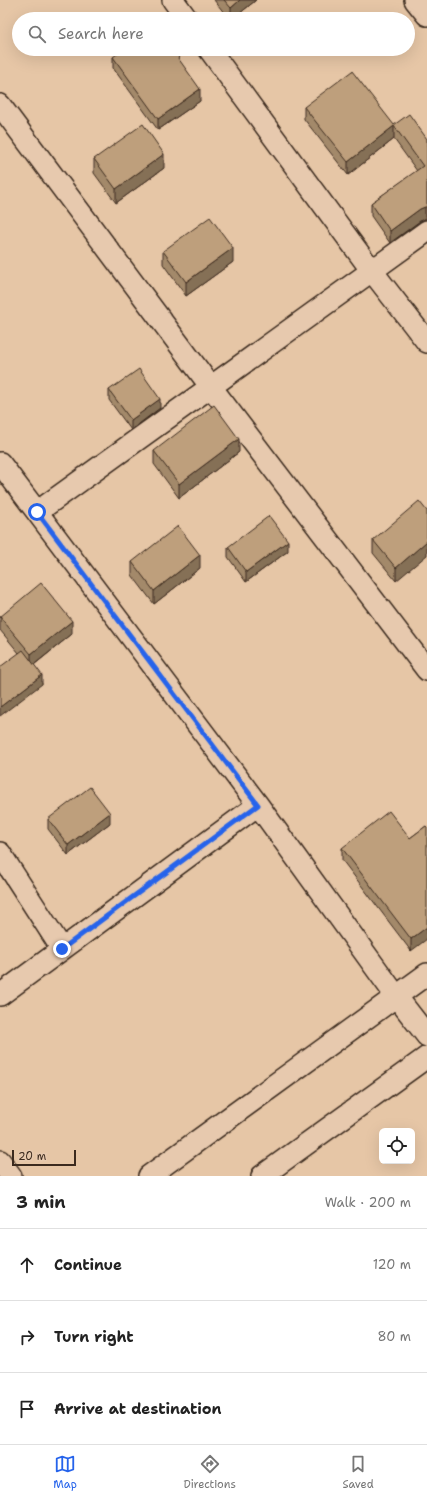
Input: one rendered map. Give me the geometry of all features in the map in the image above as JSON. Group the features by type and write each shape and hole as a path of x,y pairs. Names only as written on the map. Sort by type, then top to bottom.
{"street":[{"path":"173,0 182,12"},
{"path":"415,0 427,15"},
{"path":"214,56 372,272 427,342"},
{"path":"0,105 210,387 427,670"},
{"path":"37,512 427,231"},
{"path":"0,463 258,805 396,996 427,1036"},
{"path":"0,995 258,805"},
{"path":"0,853 62,949"},
{"path":"149,1176 427,974"},
{"path":"262,1176 427,1057"},
{"path":"0,1162 11,1176"}],"building":[{"path":"224,0 240,0 231,8"},
{"path":"178,56 178,58 200,89 158,119 113,57"},
{"path":"352,71 394,125 409,114 427,139 427,207 420,209 390,231 371,203 423,166 394,126 348,162 304,107"},
{"path":"143,124 164,154 116,189 94,159"},
{"path":"210,217 233,248 186,282 163,251"},
{"path":"139,369 160,399 131,420 109,390"},
{"path":"214,405 239,439 179,484 154,451"},
{"path":"419,501 427,511 427,541 396,568 373,540"},
{"path":"269,516 288,541 246,572 228,547"},
{"path":"178,526 200,555 154,591 132,562"},
{"path":"41,583 72,621 31,654 0,617"},
{"path":"23,650 42,675 0,707 0,667"},
{"path":"90,787 110,813 68,845 48,819"},
{"path":"389,811 410,838 426,826 427,827 427,927 411,939 342,848"}],"route":[{"path":"37,512 258,805 62,949"}]}
